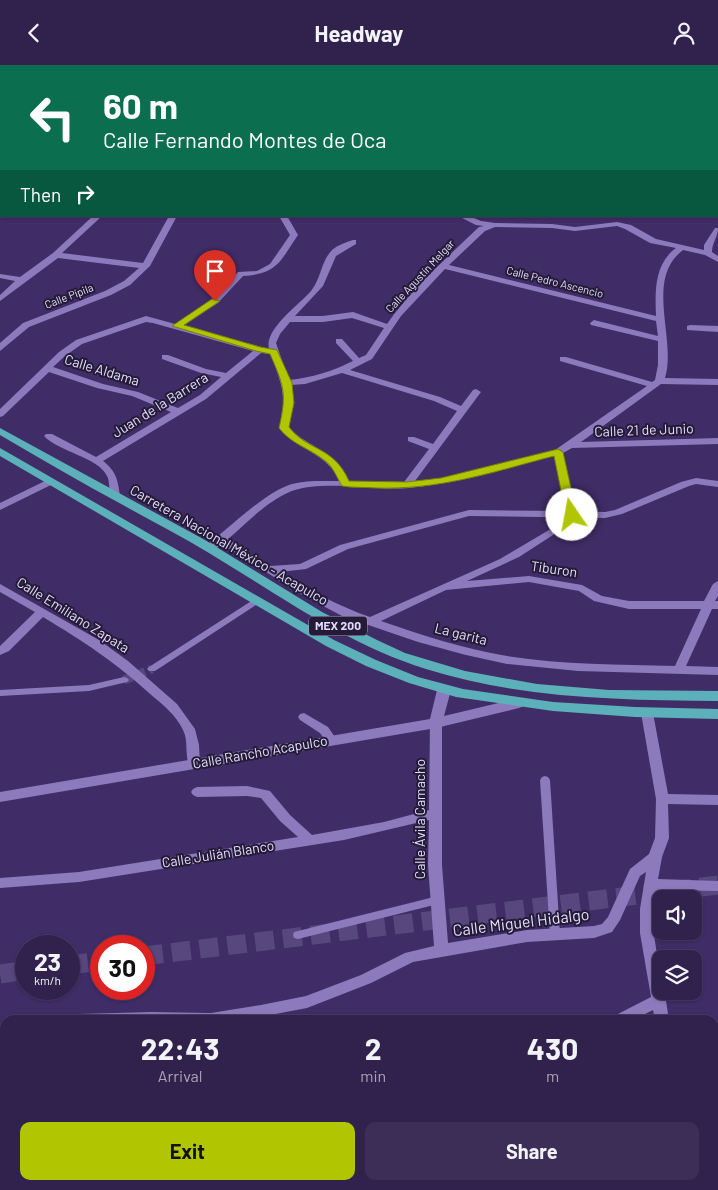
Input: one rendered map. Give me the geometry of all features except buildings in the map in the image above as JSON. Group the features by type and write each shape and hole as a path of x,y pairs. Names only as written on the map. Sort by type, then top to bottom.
{"main road":[{"name":"Carretera Nacional México - Acapulco","path":"0,431 210,548 348,632 384,649 430,666 483,680 582,694 718,696"},
{"name":"MEX 200","path":"0,451 256,601 367,663 444,690 519,703 586,710 718,714"},
{"name":"Calle Ávila Camacho","path":"436,723 444,690"},
{"name":"Calle Rancho Acapulco","path":"4,798 436,723 519,703"}],"street":[{"path":"0,299 21,280 56,255 97,217"},
{"name":"Calle Pípila","path":"0,348 26,325 118,289 146,266 172,217"},
{"path":"176,326 215,301 241,274 259,273 273,266 294,235 284,217"},
{"path":"464,217 479,223 495,225 536,225 575,229 602,221 628,227 653,241 708,253 718,261"},
{"path":"536,225 541,217"},
{"name":"Calle Agustín Melgar","path":"287,383 305,381 342,370 369,357 388,327 444,266 482,229 495,225"},
{"path":"708,253 708,245 718,230"},
{"path":"345,484 338,469 328,458 290,436 284,428 290,403 287,383 272,343 275,335 288,319 318,287 325,276 334,252 353,242"},
{"path":"210,548 276,495 294,487 345,484 407,485 473,474 558,452 570,445 656,383 663,369 660,291 663,273 668,259 681,248"},
{"path":"699,251 718,270"},
{"path":"56,255 146,266"},
{"name":"Calle Pedro Ascencio","path":"444,266 662,320"},
{"path":"0,276 21,280"},
{"path":"288,319 323,319 353,315 388,327"},
{"path":"0,414 62,353 80,342 146,319 274,352"},
{"path":"594,323 663,340"},
{"path":"690,328 718,329"},
{"path":"339,341 359,363"},
{"name":"Juan de la Barrera","path":"96,461 176,411 203,397 259,349"},
{"path":"165,357 204,371 229,376"},
{"path":"563,359 656,383 718,383"},
{"name":"Calle Aldama","path":"47,368 100,386 135,394 176,411"},
{"path":"342,370 437,399 462,410"},
{"path":"407,485 476,392"},
{"path":"50,436 60,444 96,461 112,476 115,496"},
{"path":"411,439 435,448"},
{"name":"Calle 21 de Junio","path":"570,445 718,441"},
{"path":"558,452 572,515"},
{"path":"0,507 50,481"},
{"path":"270,569 302,567 344,547 469,513 605,515 618,512 685,484 696,481 718,484"},
{"path":"444,587 512,557 533,546 548,533"},
{"name":"La garita","path":"221,539 303,591 346,613 422,639 507,660 578,667 718,671"},
{"name":"Tiburon","path":"370,621 444,587 529,579 582,588 598,599 629,605 713,605"},
{"path":"678,671 713,605 718,584"},
{"name":"Calle Emiliano Zapata","path":"0,587 95,643 124,664 173,707 189,729 193,745 194,764"},
{"path":"152,669 256,601"},
{"path":"0,651 42,612"},
{"path":"0,693 89,688 124,680"},
{"path":"647,713 662,799 662,838 655,857 647,909 647,933 652,958"},
{"path":"304,717 324,730 331,740"},
{"name":"Calle Ávila Camacho","path":"436,723 434,814 441,949"},
{"path":"545,780 555,935"},
{"path":"197,792 247,791 264,794 285,818 309,840"},
{"path":"662,799 718,800"},
{"name":"Calle Julián Blanco","path":"0,883 79,877 384,827 434,814"},
{"name":"Calle Miguel Hidalgo","path":"235,1015 308,1002 366,979 410,957 441,949 528,936 594,932 607,929 635,873 655,857"},
{"path":"651,884 718,886"},
{"path":"298,935 438,900"},
{"path":"628,1015 658,1000"},
{"path":"660,1000 662,1015"}],"tunnel":[{"path":"124,680 152,669"},
{"path":"155,955 718,885"},
{"path":"80,964 90,962"},
{"path":"0,974 15,972"}],"route":[{"path":"215,301 176,326 274,352 287,383 290,403 284,428 290,436 328,458 338,469 345,484 377,486 441,481 558,452 572,515"}]}
